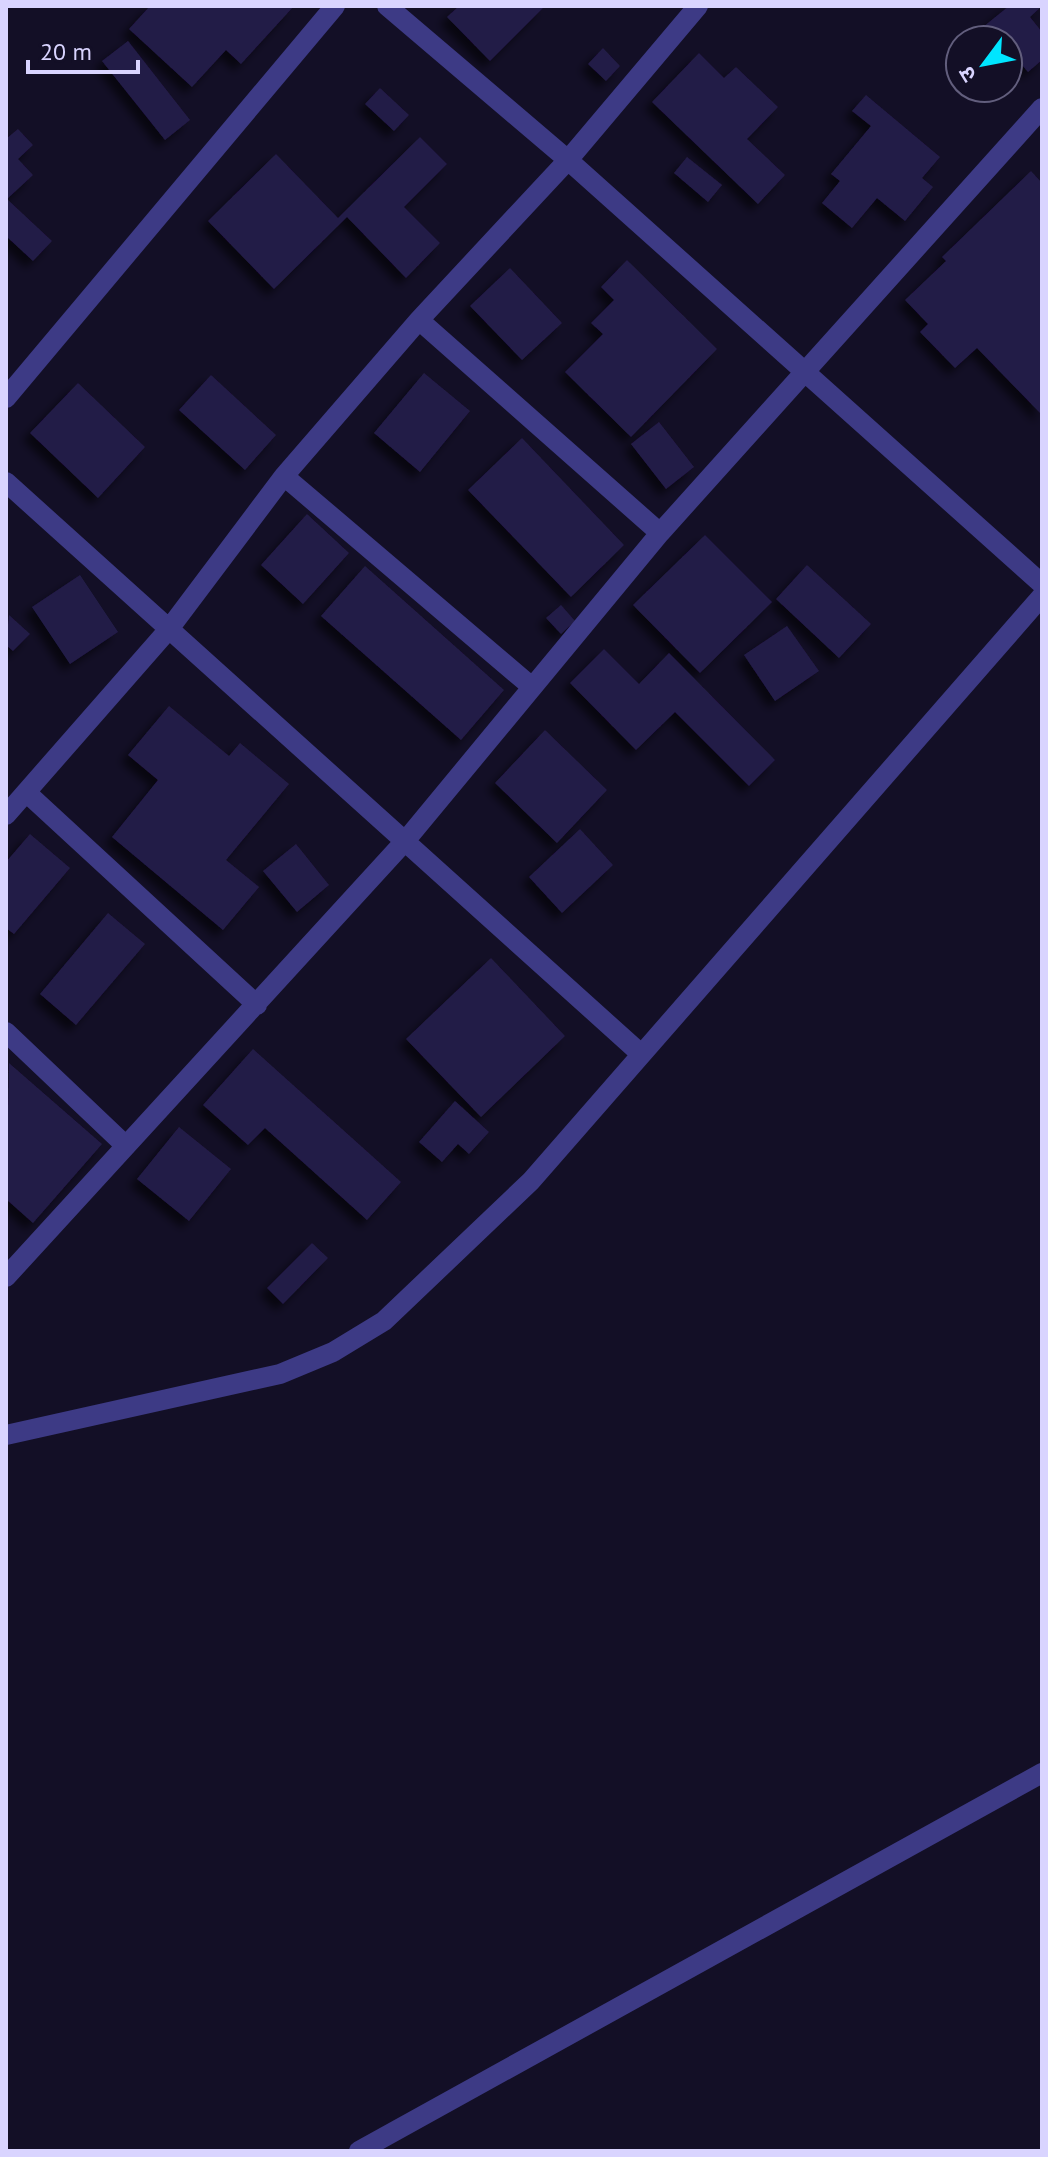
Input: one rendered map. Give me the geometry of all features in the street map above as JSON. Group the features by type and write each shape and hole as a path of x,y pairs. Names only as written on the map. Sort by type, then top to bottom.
{"street":[{"path":"6,398 335,6"},
{"path":"387,6 568,160 1042,584"},
{"path":"6,815 169,629 284,476 419,320 568,160 698,6"},
{"path":"6,1277 406,840 660,533 1042,108"},
{"path":"419,320 660,533"},
{"path":"284,476 532,687"},
{"path":"6,482 641,1054"},
{"path":"6,1435 280,1374 333,1352 384,1321 531,1181 1042,596"},
{"path":"27,793 257,1005"},
{"path":"6,1032 126,1146"},
{"path":"359,2151 1042,1773"}],"building":[{"path":"150,6 294,6 241,64 226,50 192,87 129,29"},
{"path":"459,6 545,6 490,61 447,17"},
{"path":"1009,6 1042,6 1030,17 1042,32 1042,60 1028,72 1024,67 1024,24 987,24"},
{"path":"128,41 190,120 165,140 102,61"},
{"path":"603,48 620,66 606,81 588,64"},
{"path":"699,53 724,78 736,67 778,107 747,139 785,175 758,204 652,102"},
{"path":"380,88 409,115 394,131 365,104"},
{"path":"866,95 940,157 922,178 933,187 905,221 877,198 852,228 822,203 840,181 831,174 871,126 852,111"},
{"path":"18,129 33,145 18,159 33,175 7,199 52,241 33,261 6,236 6,139"},
{"path":"420,137 447,164 404,207 440,243 406,278 347,217 274,289 208,221 276,154 338,218"},
{"path":"687,157 722,185 708,202 674,173"},
{"path":"1031,171 1042,183 1042,415 977,348 955,368 920,332 928,324 905,300 946,261 942,257"},
{"path":"627,260 717,349 631,437 565,372 603,334 591,323 614,300 601,287"},
{"path":"510,268 562,323 522,360 470,306"},
{"path":"424,373 470,411 420,472 374,433"},
{"path":"211,375 276,435 245,470 179,410"},
{"path":"78,383 145,447 98,498 30,433"},
{"path":"659,422 694,467 666,489 631,444"},
{"path":"522,438 624,545 571,597 468,490"},
{"path":"307,514 349,553 303,604 261,565"},
{"path":"705,535 772,602 700,673 633,605"},
{"path":"807,565 871,624 839,658 776,599"},
{"path":"365,566 504,690 461,740 321,616"},
{"path":"80,575 118,632 70,664 32,607"},
{"path":"561,605 575,621 561,634 546,618"},
{"path":"9,615 30,634 13,651 6,645"},
{"path":"787,626 819,671 775,701 744,655"},
{"path":"604,649 639,684 669,653 775,760 749,786 675,712 636,750 570,683"},
{"path":"169,706 229,756 240,743 289,784 226,860 259,887 223,930 112,837 158,780 128,755"},
{"path":"545,730 607,790 557,843 495,783"},
{"path":"580,829 613,865 562,913 529,877"},
{"path":"30,834 70,868 14,934 6,928 6,862"},
{"path":"296,844 329,885 297,912 263,871"},
{"path":"108,913 145,944 76,1025 40,994"},
{"path":"491,958 565,1036 481,1117 406,1039"},
{"path":"253,1049 401,1182 367,1220 265,1128 248,1145 203,1105"},
{"path":"9,1063 102,1144 33,1223 6,1199"},
{"path":"455,1101 489,1132 469,1154 458,1144 442,1162 419,1142"},
{"path":"179,1127 231,1169 189,1221 137,1179"},
{"path":"312,1243 328,1258 283,1304 267,1288"}]}
